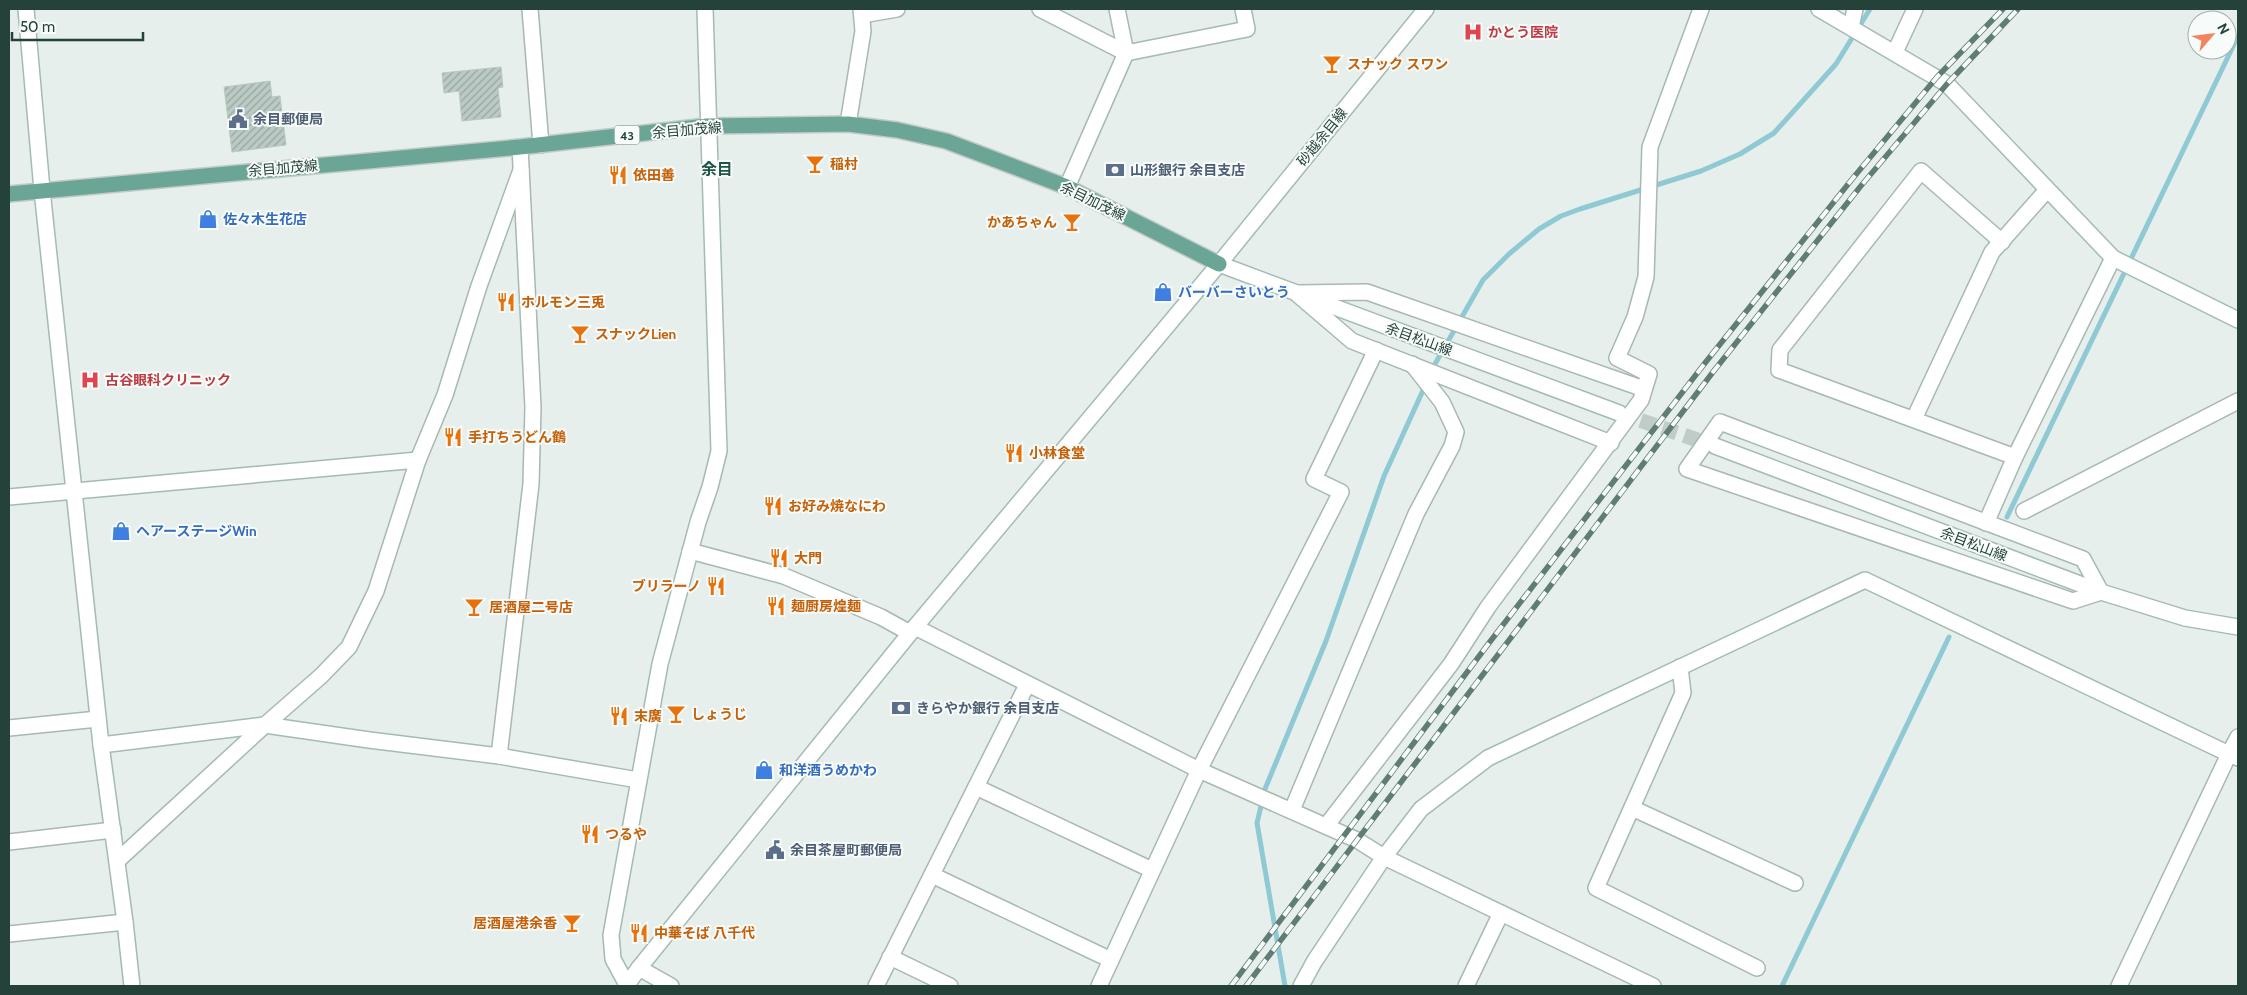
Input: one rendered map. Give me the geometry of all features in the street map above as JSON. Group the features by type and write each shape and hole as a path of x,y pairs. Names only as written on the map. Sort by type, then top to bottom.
{"main road":[{"name":"余目加茂線","path":"9,194 541,145 707,126 848,124 897,130 946,141 1067,187 1218,264"}],"street":[{"path":"26,9 42,190 98,719 126,922 132,986"},
{"path":"530,9 541,145"},
{"path":"626,986 613,959 611,935 660,664 719,451 707,126 705,9"},
{"path":"848,124 863,31 861,12 897,9"},
{"path":"1040,9 1126,53 1247,29 1243,9"},
{"path":"1067,187 1126,53 1118,9"},
{"name":"砂越余目線","path":"626,986 912,630 1218,264 1426,9"},
{"path":"1326,826 1446,670 1488,607 1641,400 1649,374 1617,358 1635,317 1646,277 1650,147 1701,9"},
{"path":"1819,9 1947,84 2113,258 2238,320"},
{"path":"1851,27 1855,9"},
{"path":"1895,52 1915,9"},
{"path":"499,756 531,474 533,407 520,147"},
{"path":"117,861 321,676 349,647 376,591 418,460 446,395 479,286 521,170"},
{"path":"2002,242 1921,171 1780,350 1779,370 2016,457"},
{"path":"1914,418 1992,252 2047,190"},
{"path":"1986,523 2113,258"},
{"name":"余目松山線","path":"1218,264 1619,413"},
{"path":"1296,293 1368,292 1644,389"},
{"path":"1296,293 1352,340 1611,443"},
{"path":"1098,986 1199,770 1341,492 1314,479 1376,350"},
{"path":"1292,810 1416,514 1452,446 1456,432 1442,402 1412,364"},
{"path":"2024,511 2238,401"},
{"path":"1720,422 2083,559 2100,592 2073,601 1687,468 1720,422"},
{"name":"余目松山線","path":"1715,446 2100,592 2185,618 2238,627"},
{"path":"9,497 418,460"},
{"path":"690,551 784,576 912,630 1199,770 1356,840 1384,857 1653,986"},
{"path":"1301,986 1314,962 1384,857 1421,809 1488,758 1865,580 2234,756"},
{"path":"1680,667 1683,693 1596,888 1757,968"},
{"path":"876,986 1028,685"},
{"path":"9,728 98,719"},
{"path":"101,745 265,725 499,756 638,780"},
{"path":"2119,986 2234,756 2238,737"},
{"path":"976,787 1152,870"},
{"path":"1632,808 1795,884"},
{"path":"9,842 113,830"},
{"path":"932,874 1111,960"},
{"path":"1466,986 1501,913"},
{"path":"9,934 126,922"},
{"path":"890,958 950,986"},
{"path":"639,968 665,985"}],"building":[{"path":"501,67 503,87 498,88 501,117 462,121 459,91 444,93 442,73"},
{"path":"270,81 272,97 280,96 286,145 232,152 224,87"}],"waterway":[{"path":"1431,371 1483,280 1509,254 1539,229 1561,216 1580,209 1701,171 1740,154 1774,133 1836,64 1870,9"},
{"path":"2007,517 2238,36"},
{"path":"1285,986 1257,823 1265,789 1326,641 1384,476 1425,386"},
{"path":"1782,986 1949,637"}],"tunnel":[{"path":"1619,413 1715,446"}],"railway":[{"path":"1231,986 1489,643 1705,363 1853,178 1937,77 2003,9"},
{"path":"1246,986 1713,372 1860,187 1947,84 2018,9"}],"place":[{"name":"かとう医院","path":"1473,32"},
{"name":"スナック スワン","path":"1332,64"},
{"name":"余目郵便局","path":"238,119"},
{"name":"稲村","path":"815,164"},
{"name":"山形銀行 余目支店","path":"1115,170"},
{"name":"依田善","path":"618,175"},
{"name":"佐々木生花店","path":"208,219"},
{"name":"かあちゃん","path":"1072,222"},
{"name":"バーバーさいとう","path":"1163,292"},
{"name":"ホルモン三兎","path":"506,302"},
{"name":"スナックLien","path":"580,334"},
{"name":"古谷眼科クリニック","path":"90,380"},
{"name":"手打ちうどん鶴","path":"453,437"},
{"name":"小林食堂","path":"1014,453"},
{"name":"お好み焼なにわ","path":"773,506"},
{"name":"ヘアーステージWin","path":"121,531"},
{"name":"大門","path":"779,558"},
{"name":"ブリラーノ","path":"716,586"},
{"name":"麺厨房煌麺","path":"776,606"},
{"name":"居酒屋二号店","path":"474,607"},
{"name":"きらやか銀行 余目支店","path":"901,708"},
{"name":"しょうじ","path":"676,714"},
{"name":"末廣","path":"619,716"},
{"name":"和洋酒うめかわ","path":"764,770"},
{"name":"つるや","path":"590,834"},
{"name":"余目茶屋町郵便局","path":"775,850"},
{"name":"居酒屋港余香","path":"572,923"},
{"name":"中華そば 八千代","path":"639,933"}],"district":[{"name":"余目","path":"717,169"}]}
